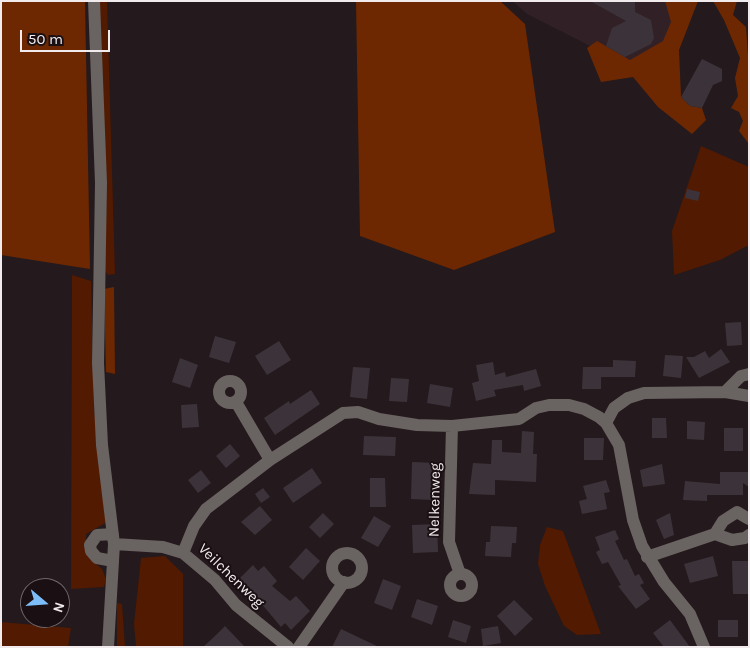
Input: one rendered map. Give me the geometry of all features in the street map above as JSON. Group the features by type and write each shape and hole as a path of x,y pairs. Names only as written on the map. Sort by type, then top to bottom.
{"street":[{"path":"94,1 101,183 98,363 102,445 114,539 108,647"},
{"path":"725,392 741,376 749,374"},
{"path":"606,423 614,408 628,398 644,393 725,392 749,396"},
{"path":"236,402 270,460"},
{"path":"183,553 200,516 270,460 344,413 358,412 379,419 417,425 452,426 519,419 536,408 558,404 584,409 606,423 622,453 633,520 647,557 690,614 704,647"},
{"name":"Nelkenweg","path":"452,426 449,542 460,574"},
{"path":"715,534 723,521 737,512 749,519"},
{"path":"647,557 715,534 732,540 746,538 749,535"},
{"path":"113,560 97,558 91,551 90,546 97,535 114,539"},
{"name":"Veilchenweg","path":"114,539 183,553 215,580 236,605 288,647"},
{"path":"299,647 344,582"}],"shaded area":[{"path":"1,1 85,1 90,269 1,255"},
{"path":"99,1 107,1 115,274 108,275 103,268"},
{"path":"356,1 500,1 525,24 555,232 454,270 360,236"},
{"path":"512,1 681,1 651,77 527,14"},
{"path":"665,1 698,1 679,50 681,97 690,106 702,108 706,120 692,134 658,107 633,77 601,82 587,48 597,41 630,60 663,41 671,22"},
{"path":"713,1 737,1 733,15 746,27 749,70 749,144 739,131 743,121 739,112 731,108 738,96 735,78 740,58 724,20"},
{"path":"701,146 749,167 749,245 720,260 674,275 672,231"},
{"path":"72,275 91,281 94,408 107,522 86,534 88,557 102,569 106,579 104,587 71,589"},
{"path":"114,287 115,374 106,372 104,289"},
{"path":"547,527 563,531 601,634 577,635 564,626 545,586 538,564 540,545"},
{"path":"165,556 183,574 183,647 136,647 134,624 141,558"},
{"path":"117,603 122,604 125,647 117,647"},
{"path":"1,622 20,624 20,628 71,628 68,647 1,647"}],"building":[{"path":"590,1 635,1 635,12 651,20 654,38 651,44 625,57 606,46 612,28 626,21"},
{"path":"702,59 722,69 722,81 713,85 702,108 690,106 681,97"},
{"path":"687,189 700,192 698,201 685,198"},
{"path":"741,322 742,345 727,346 725,323"},
{"path":"215,336 236,342 229,363 209,357"},
{"path":"279,341 291,360 267,375 255,356"},
{"path":"721,349 730,362 699,378 686,357 694,357 705,351 709,358"},
{"path":"665,355 683,356 681,378 663,376"},
{"path":"180,358 198,365 190,388 172,382"},
{"path":"613,360 636,361 635,377 601,377 601,389 582,389 583,367 613,367"},
{"path":"493,362 495,375 505,372 506,377 536,369 541,386 524,391 523,385 494,390 496,396 476,401 472,383 479,381 476,365"},
{"path":"353,367 370,368 367,399 350,397"},
{"path":"391,378 409,379 407,402 389,401"},
{"path":"430,384 453,388 450,407 427,403"},
{"path":"311,390 320,404 275,435 264,418 289,401 290,404"},
{"path":"197,404 199,427 182,428 181,405"},
{"path":"652,418 666,418 667,438 652,438"},
{"path":"687,421 705,422 704,440 687,439"},
{"path":"724,428 743,428 743,451 724,451"},
{"path":"522,431 534,432 533,454 537,454 536,482 495,480 495,495 469,494 473,463 491,464 492,440 502,440 502,452 521,453"},
{"path":"364,436 396,437 395,456 363,455"},
{"path":"584,438 604,438 603,460 584,460"},
{"path":"230,444 240,456 226,468 216,456"},
{"path":"412,462 436,463 439,486 434,486 434,500 411,499"},
{"path":"662,464 665,484 643,487 640,470"},
{"path":"312,468 322,483 293,503 283,488"},
{"path":"201,470 211,483 198,493 188,480"},
{"path":"720,472 749,472 749,487 743,483 743,495 707,495 707,501 683,500 685,481 720,484"},
{"path":"370,478 385,478 386,507 370,507"},
{"path":"606,480 610,492 604,493 607,509 582,514 579,501 587,499 583,486"},
{"path":"263,488 270,497 261,503 255,494"},
{"path":"260,506 272,520 255,535 241,522"},
{"path":"323,513 334,524 320,538 309,527"},
{"path":"670,513 674,535 664,539 656,520"},
{"path":"374,516 391,526 378,547 361,538"},
{"path":"437,524 438,552 413,553 412,525"},
{"path":"491,526 517,527 516,543 512,543 511,557 485,556 486,542 490,542"},
{"path":"615,530 619,539 615,541 624,560 627,559 635,576 639,574 644,583 640,585 650,599 636,609 618,586 621,585 608,562 602,564 596,552 600,550 595,537"},
{"path":"306,548 320,561 303,580 289,567"},
{"path":"713,556 718,576 690,583 684,564"},
{"path":"732,561 749,561 749,594 733,594"},
{"path":"253,565 258,571 264,566 277,581 272,586 290,601 296,596 310,611 291,630 285,623 281,627 240,578"},
{"path":"383,579 401,586 392,610 374,603"},
{"path":"417,599 438,606 432,625 411,617"},
{"path":"514,600 533,619 515,636 497,616"},
{"path":"453,620 471,626 466,643 448,637"},
{"path":"670,620 690,647 664,647 653,633"},
{"path":"718,620 738,620 738,637 718,637"},
{"path":"225,626 245,647 203,647 215,636"},
{"path":"498,626 501,643 483,646 481,629"},
{"path":"341,629 379,647 332,647"}]}
